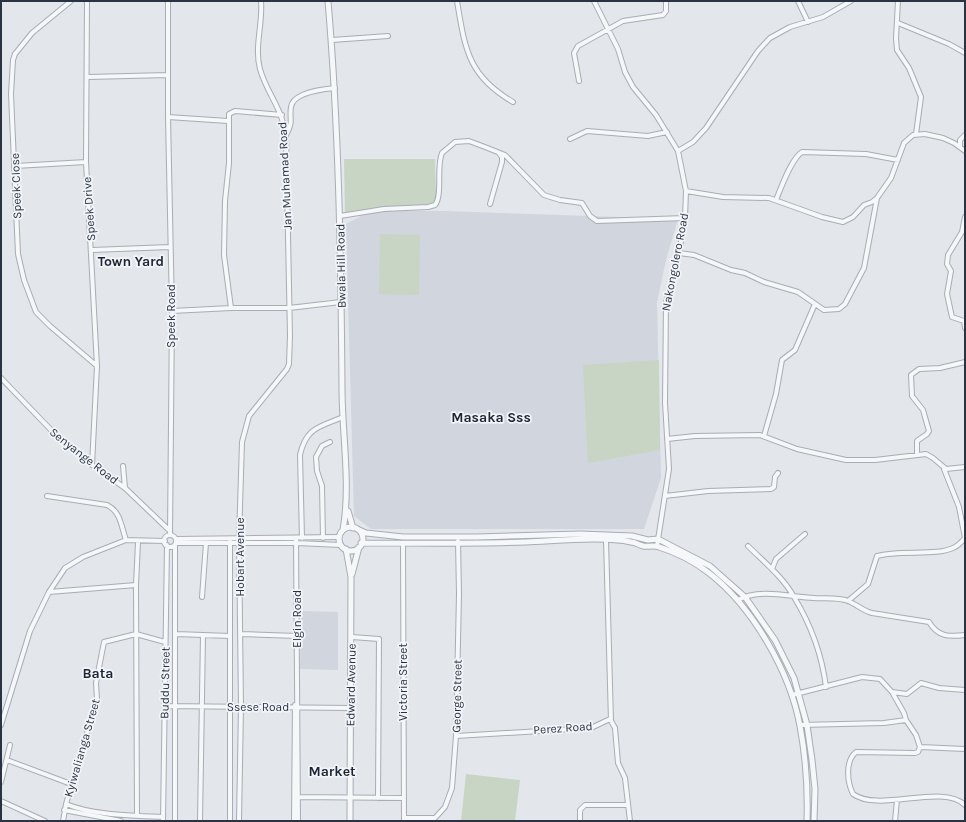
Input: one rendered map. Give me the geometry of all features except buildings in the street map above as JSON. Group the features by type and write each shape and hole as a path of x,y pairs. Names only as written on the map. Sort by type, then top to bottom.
{"street":[{"name":"Speek Close","path":"71,1 32,33 14,57 11,82 18,254 24,280 34,309 50,326 97,366"},
{"name":"Speek Drive","path":"87,1 88,77 86,162 92,250 97,366 92,465"},
{"name":"Speek Road","path":"168,1 168,117 172,311 170,533"},
{"name":"Jan Muhamad Road","path":"261,1 258,59 261,70 282,115 286,136 289,308"},
{"name":"Bwala Hill Road","path":"328,1 335,88 340,216 343,416 347,508 343,530"},
{"path":"458,1 462,30 474,67 489,86 513,102"},
{"name":"Nakongolero Road","path":"594,1 633,87 656,115 678,151 686,191 685,218 679,253 668,293 665,319 669,469 657,546"},
{"path":"579,81 574,53 576,48 625,20 663,15 666,11 666,1"},
{"path":"798,1 808,22"},
{"path":"678,151 693,142 706,128 764,43 782,30 823,17 851,1"},
{"path":"898,1 896,38 897,50 909,68 921,96 916,134"},
{"path":"898,23 949,44 965,53"},
{"path":"332,40 388,36"},
{"path":"88,77 168,75"},
{"path":"286,136 291,122 292,105 296,99 318,90 335,88"},
{"path":"231,308 224,255 225,201 229,163 229,113 234,111 282,115"},
{"path":"168,117 228,121"},
{"path":"570,139 588,131 648,136 667,132"},
{"path":"686,191 723,197 751,197 776,200 810,213 841,222 851,219 864,205 877,198 891,178 904,143 916,134 943,138 965,151"},
{"path":"960,147 960,140 965,135"},
{"path":"340,216 384,208 432,206 437,200 440,156 448,146 455,142 469,141 505,155 544,195 560,200 582,203 590,216 596,221 685,218"},
{"path":"490,204 502,162 502,157 498,152"},
{"path":"776,200 797,156 802,152 866,154 898,160"},
{"path":"15,166 86,162"},
{"path":"679,253 707,258 764,282 798,292 819,308 828,310 839,309 845,304 864,268 877,198"},
{"path":"965,217 962,232 948,255 947,264 951,271 947,294 952,317 964,321 965,328"},
{"path":"92,250 170,247"},
{"path":"172,311 231,308 289,308 341,302"},
{"path":"764,436 776,394 782,360 795,350 815,304"},
{"name":"Hobart Avenue","path":"239,821 241,707 239,541 242,442 249,416 287,369 289,364 289,308"},
{"path":"917,454 916,441 929,431 923,410 912,396 911,375 919,369 940,368 965,362"},
{"name":"Senyange Road","path":"1,378 53,432 92,465 125,488 170,533 176,542"},
{"path":"302,538 300,455 303,445 308,434 319,426 343,416"},
{"path":"667,439 717,435 764,436 797,449 839,460 875,460 917,454 932,456 943,468 959,507 965,538 956,546 944,550 907,551 877,556 868,584 848,601"},
{"path":"323,538 322,486 316,457 322,446 330,442"},
{"path":"123,466 125,488"},
{"path":"943,468 949,470 965,467"},
{"path":"665,496 708,491 771,489 774,487 775,477 778,473"},
{"path":"47,496 107,505 114,508 118,514 126,540"},
{"path":"347,508 355,528 362,536 351,577"},
{"path":"341,545 339,537 343,530 355,528 366,533 404,537 580,534 632,536 648,540 658,539 710,566 745,597 775,640 800,694 807,725 816,789 814,821"},
{"path":"166,543 166,537 170,533"},
{"path":"772,569 776,559 805,534"},
{"path":"297,540 302,538 339,537"},
{"name":"George Street","path":"404,820 435,818 445,807 452,788 456,736 459,594 458,537"},
{"path":"1,725 30,631 49,592 65,568 83,557 126,540 166,543 171,547 176,542 297,540 341,545 346,549 352,550 360,545 403,543 606,540 630,541 644,546 657,546 697,565 710,573 738,600 757,627 777,661 792,695 800,725 808,786 807,821"},
{"name":"Elgin Road","path":"297,540 298,821"},
{"path":"606,540 611,721 616,728 618,763 625,778 630,821"},
{"path":"176,542 206,543 230,541"},
{"name":"Hobart Avenue","path":"230,541 230,821"},
{"path":"137,816 136,585 138,542"},
{"path":"175,821 176,542"},
{"name":"Buddu Street","path":"164,819 166,543"},
{"path":"202,597 206,543"},
{"name":"Victoria Street","path":"403,543 404,820"},
{"path":"748,546 772,569 794,596 816,641 820,653 826,687"},
{"name":"Edward Avenue","path":"346,549 351,577 352,637 350,821"},
{"path":"49,592 136,585"},
{"path":"738,600 745,597 776,594 848,601 872,613 929,622 933,629 946,636 965,635"},
{"name":"Kyiwalianga Street","path":"63,821 64,810 71,784 97,699 96,683 104,642 136,634 165,642"},
{"path":"176,634 230,636"},
{"path":"240,634 297,636"},
{"path":"200,821 203,635"},
{"path":"352,637 378,639 378,798"},
{"path":"792,695 867,677 880,679 892,692 904,712 906,720 916,734 920,747 918,752 915,753 860,750 856,752 851,757 848,773 850,789 853,794 866,799 897,800 946,797 961,802 965,805"},
{"path":"892,692 907,694 924,683 939,688 965,690"},
{"name":"Ssese Road","path":"164,706 351,708"},
{"name":"Elgin Road","path":"294,821 297,707"},
{"name":"Perez Road","path":"456,736 591,728 607,720 611,721"},
{"path":"800,725 884,723 906,720"},
{"path":"1,782 10,745"},
{"path":"920,747 965,749"},
{"path":"7,760 71,784"},
{"path":"298,797 403,798"},
{"path":"895,821 897,800"},
{"path":"1,801 44,821"},
{"path":"66,804 92,810 164,819"},
{"path":"580,821 580,810 585,805 628,805"},
{"path":"64,810 121,821"}],"shaded area":[{"path":"381,211 445,211 678,219 666,260 657,303 661,478 644,529 371,529 354,516 346,224 365,214"},
{"path":"301,611 338,612 338,670 300,669"}],"green space":[{"path":"344,159 435,159 436,203 430,207 345,215"},
{"path":"380,234 420,235 419,295 379,294"},
{"path":"659,360 660,450 588,463 583,365"},
{"path":"466,774 520,780 515,821 461,821"}],"district":[{"name":"Town Yard","path":"131,261"},
{"name":"Masaka Sss","path":"491,417"},
{"name":"Bata","path":"98,673"},
{"name":"Market","path":"332,771"}]}
